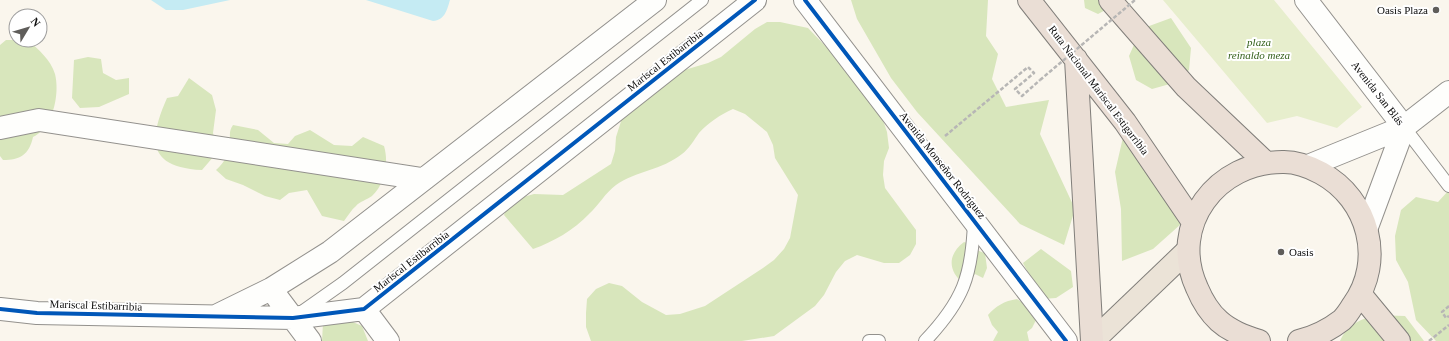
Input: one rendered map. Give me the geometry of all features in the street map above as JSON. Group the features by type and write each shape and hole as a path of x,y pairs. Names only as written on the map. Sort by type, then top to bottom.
{"highway":[{"name":"Ruta Nacional Mariscal Estigarribia","path":"1029,0 1126,122 1194,222"},
{"path":"1110,0 1186,87 1265,162"},
{"path":"1076,59 1092,341"},
{"path":"1244,339 1218,320 1202,300 1191,276 1188,250 1194,222 1204,200 1221,182 1242,169 1265,162 1286,162 1308,166 1334,180 1354,201 1367,227 1370,250 1368,273 1361,294 1343,319 1318,336 1299,341"},
{"path":"1361,294 1399,341"}],"main road":[{"path":"1092,341 1188,250"}],"street":[{"name":"Mariscal Estibarribia","path":"213,318 271,289 330,252 422,179 655,0"},
{"name":"Mariscal Estibarribia","path":"0,309 37,313 213,318 293,318 364,310 755,0"},
{"name":"Avenida Monseñor Rodríguez","path":"805,0 1066,341"},
{"name":"Avenida San Blás","path":"1306,0 1404,127"},
{"path":"1308,166 1404,127 1449,92"},
{"path":"0,128 39,120 422,179"},
{"path":"1367,227 1404,127"},
{"path":"271,289 310,341"},
{"path":"364,310 388,341"}],"lane":[{"path":"293,318 343,283 702,0"},
{"name":"Avenida San Blás","path":"1404,127 1449,186"},
{"path":"925,341 943,322 962,293 973,251 974,220"},
{"path":"869,341 879,341"}],"path":[{"path":"923,155 1028,67 1034,73 1015,88 1022,96 1135,0"},
{"path":"1448,317 1442,312 1449,306"},
{"path":"1429,341 1449,325"}],"green space":[{"path":"851,0 988,0 986,36 998,54 992,79 1006,107 1049,100 1040,134 1075,209 1064,245 1020,224 917,112 891,78 857,19"},
{"path":"1084,0 1117,0 1111,7 1098,14 1085,8"},
{"name":"plaza reinaldo meza","path":"1163,0 1274,0 1362,107 1337,128 1297,116 1267,123"},
{"path":"1171,18 1191,48 1189,70 1177,82 1152,89 1136,80 1129,56 1141,29"},
{"path":"767,22 780,22 808,28 835,56 883,120 887,132 889,148 884,161 883,175 885,188 916,230 916,244 910,255 899,263 884,263 857,255 845,261 836,272 824,295 815,306 774,336 742,341 591,341 586,327 587,299 596,289 609,283 622,286 642,302 666,315 680,314 705,306 763,268 774,260 784,249 790,238 798,195 775,158 773,145 767,132 745,114 733,109 728,111 707,125 685,152 666,164 632,176 616,185 577,225 556,239 533,249 504,215 509,201 534,194 563,195 611,164 615,151 616,137 625,109 681,71 708,63 721,57 755,29"},
{"path":"8,40 8,48 37,48 47,59 53,69 56,82 56,100 46,126 40,133 33,137 29,148 23,155 9,160 3,160 0,156 0,45"},
{"path":"88,57 101,59 103,73 116,80 129,78 129,94 99,107 80,108 72,98 74,60"},
{"path":"189,78 212,95 216,110 213,133 217,148 214,156 202,170 184,168 171,164 162,157 157,149 155,139 161,113 167,98 178,96"},
{"path":"233,125 258,130 274,143 288,144 295,136 310,130 334,145 352,146 363,137 384,146 386,166 383,179 380,186 372,196 358,204 344,221 322,216 307,190 289,193 280,200 265,196 243,185 226,179 216,170 222,164 228,153 230,145 230,131"},
{"path":"1124,133 1176,202 1181,224 1153,249 1122,261 1121,209 1115,172"},
{"path":"1449,190 1449,341 1436,341 1416,320 1408,282 1396,260 1395,236 1401,210 1416,197 1438,202"},
{"path":"964,242 985,253 987,268 983,278 975,274 969,283 964,284 952,268 952,258 958,247"},
{"path":"1041,249 1071,271 1073,287 1056,298 1042,299 1023,263"},
{"path":"1017,299 1026,305 1036,320 1032,328 1027,332 1029,341 993,341 998,332 992,325 988,315 1001,304"},
{"path":"332,313 362,326 368,341 322,341 323,323"},
{"path":"1375,315 1405,316 1424,341 1340,341 1346,331 1354,324"}],"water":[{"path":"151,0 230,0 183,10 166,10"},
{"path":"366,0 450,0 443,17 433,21"}],"cycle path":[{"path":"0,309 37,313 293,318 364,309 755,0"},
{"path":"805,0 1066,341"}],"place":[{"name":"Oasis Plaza","path":"1436,10"},
{"name":"Oasis","path":"1281,252"}]}
